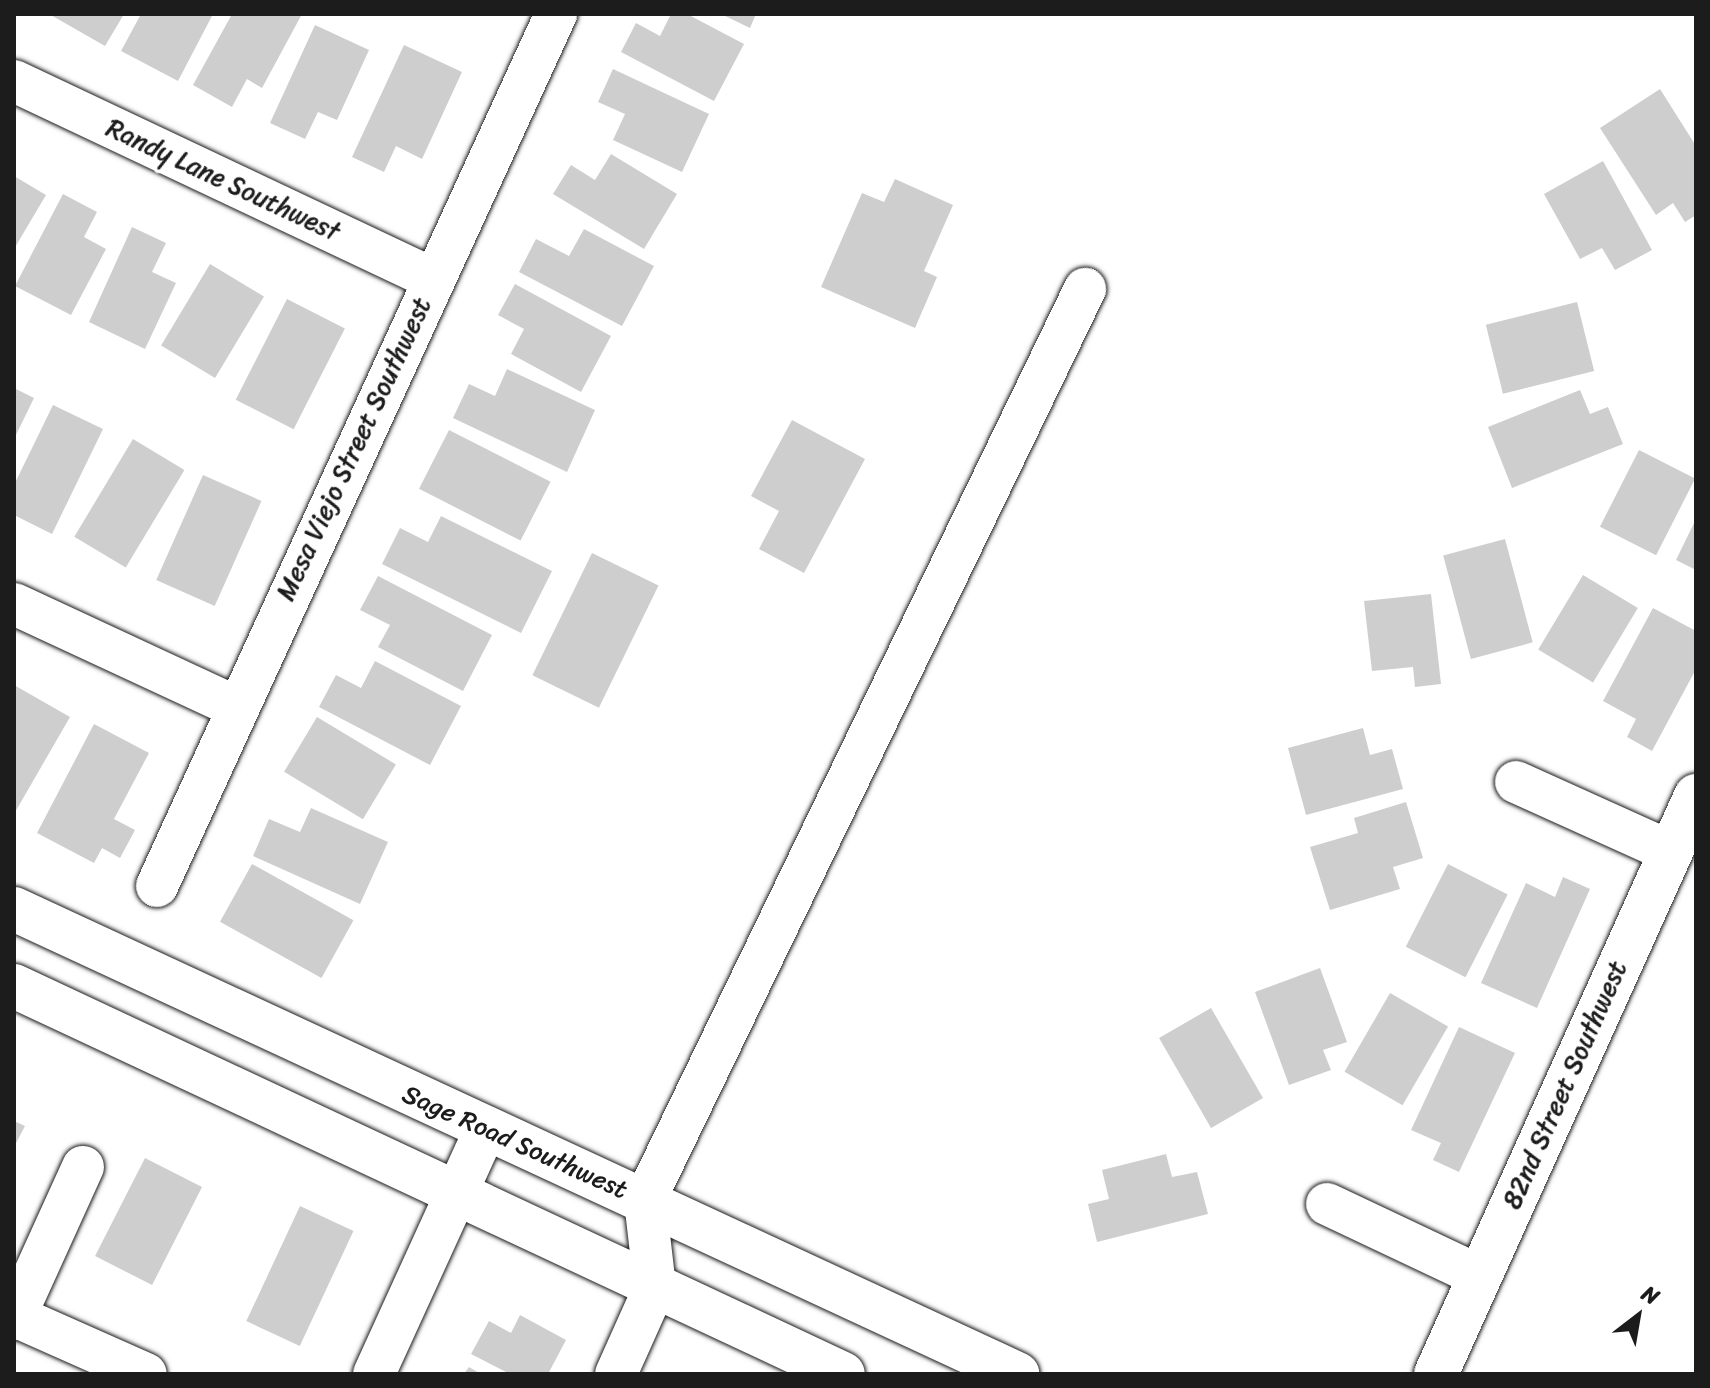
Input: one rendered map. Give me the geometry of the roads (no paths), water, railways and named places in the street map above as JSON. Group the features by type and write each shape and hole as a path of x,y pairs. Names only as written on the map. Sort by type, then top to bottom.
{"street":[{"name":"Mesa Viejo Street Southwest","path":"157,886 236,707 556,14"},
{"name":"Randy Lane Southwest","path":"14,81 432,279"},
{"path":"616,1374 655,1287 645,1200 1085,289"},
{"path":"14,604 236,707"},
{"path":"1516,782 1671,852"},
{"name":"82nd Street Southwest","path":"1436,1374 1696,796"},
{"name":"Sage Road Southwest","path":"14,909 1017,1374"},
{"path":"14,986 843,1374"},
{"path":"374,1374 485,1130"},
{"path":"83,1167 15,1317 146,1374"},
{"path":"1327,1204 1479,1276"}]}
